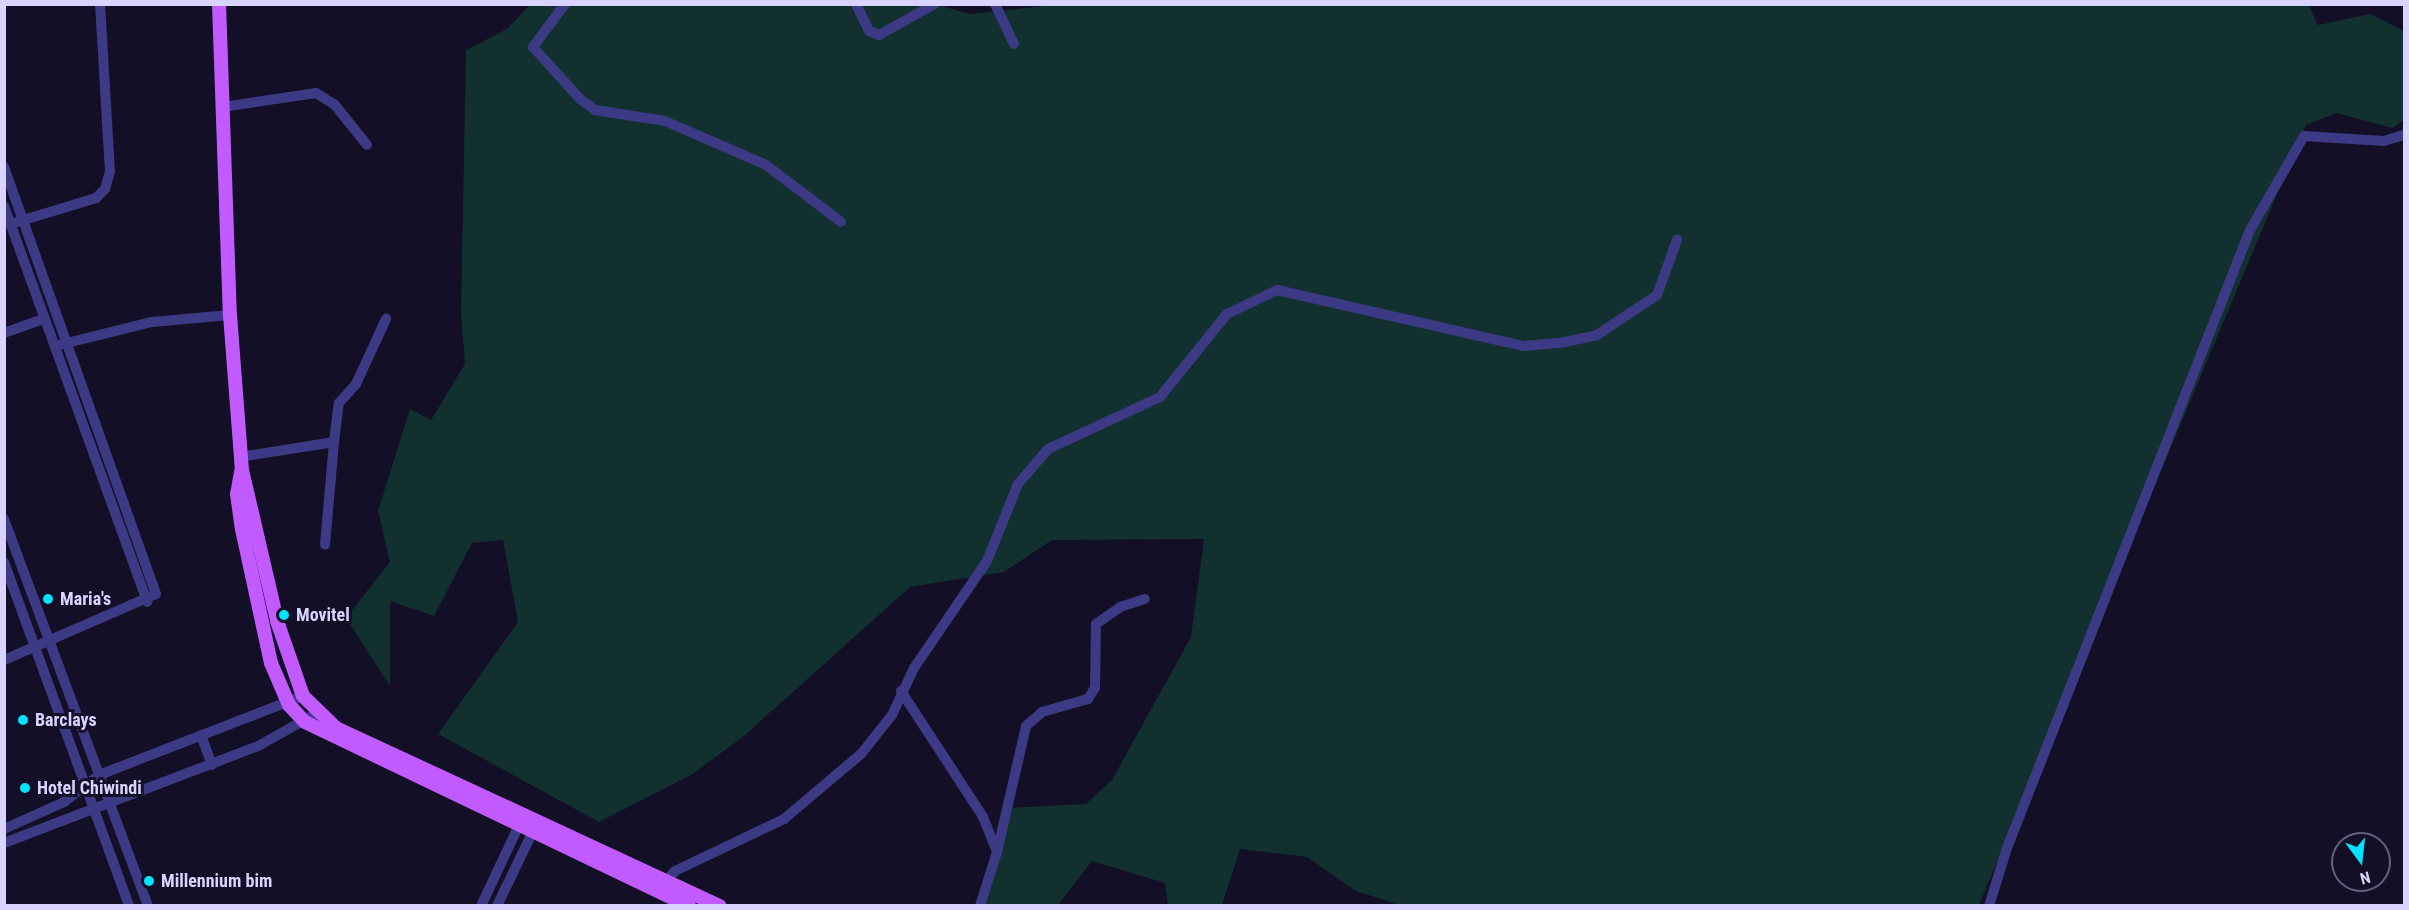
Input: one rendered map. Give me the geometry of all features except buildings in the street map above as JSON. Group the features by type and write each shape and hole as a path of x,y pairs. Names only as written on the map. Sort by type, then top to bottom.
{"main road":[{"path":"219,4 230,315 241,464 277,621 303,696 317,713 369,750"},
{"path":"241,464 237,494 249,568 262,625 289,705 305,722 662,886 720,906"},
{"path":"249,568 264,564"},
{"path":"262,625 277,621"},
{"path":"662,886 689,906"}],"street":[{"path":"11,224 96,198 105,189 110,149 100,4"},
{"path":"565,4 533,46 580,99 595,110 665,121 766,165 841,222"},
{"path":"856,4 869,31 879,34 935,4"},
{"path":"995,4 1014,44"},
{"path":"222,107 316,93 335,105 367,145"},
{"path":"1989,906 2007,848 2255,220 2304,136 2384,141 2404,135"},
{"path":"4,167 153,585 155,597 50,643 4,660"},
{"path":"4,206 52,347 147,602"},
{"path":"662,886 784,819 823,789 874,741 902,691 987,561 1018,484 1048,449 1160,397 1227,314 1277,290 1523,346 1560,343 1597,335 1657,295 1677,240"},
{"path":"27,273 39,268"},
{"path":"52,347 152,322 230,315"},
{"path":"4,333 43,319"},
{"path":"325,545 339,403 356,384 386,319"},
{"path":"241,464 334,442"},
{"path":"4,519 147,903 131,906 4,562"},
{"path":"12,583 26,576"},
{"path":"980,906 997,852 1026,726 1032,716 1089,699 1095,688 1096,624 1120,607 1144,599"},
{"path":"902,691 983,817 997,852"},
{"path":"4,829 46,812 99,775 201,735 289,705 303,696"},
{"path":"4,843 212,765 305,722 317,713"},
{"path":"201,735 212,765"},
{"path":"481,906 521,822"},
{"path":"496,906 535,828"}],"green space":[{"path":"935,4 969,14 1065,4 2308,4 2318,25 2370,14 2404,31 2404,120 2392,128 2336,113 2306,125 1979,905 1400,905 1356,891 1307,857 1240,849 1222,905 1168,905 1165,883 1092,861 1058,905 979,905 1006,808 1086,804 1112,780 1191,637 1204,539 1052,540 1004,572 910,587 744,736 691,775 599,822 438,734 518,622 503,540 472,543 434,616 390,601 390,686 346,618 390,562 378,511 410,409 431,420 465,364 461,313 466,50 507,29 530,5"}],"place":[{"name":"Maria's","path":"48,599"},
{"name":"Movitel","path":"284,615"},
{"name":"Barclays","path":"23,720"},
{"name":"Hotel Chiwindi","path":"25,788"},
{"name":"Millennium bim","path":"149,881"}]}
